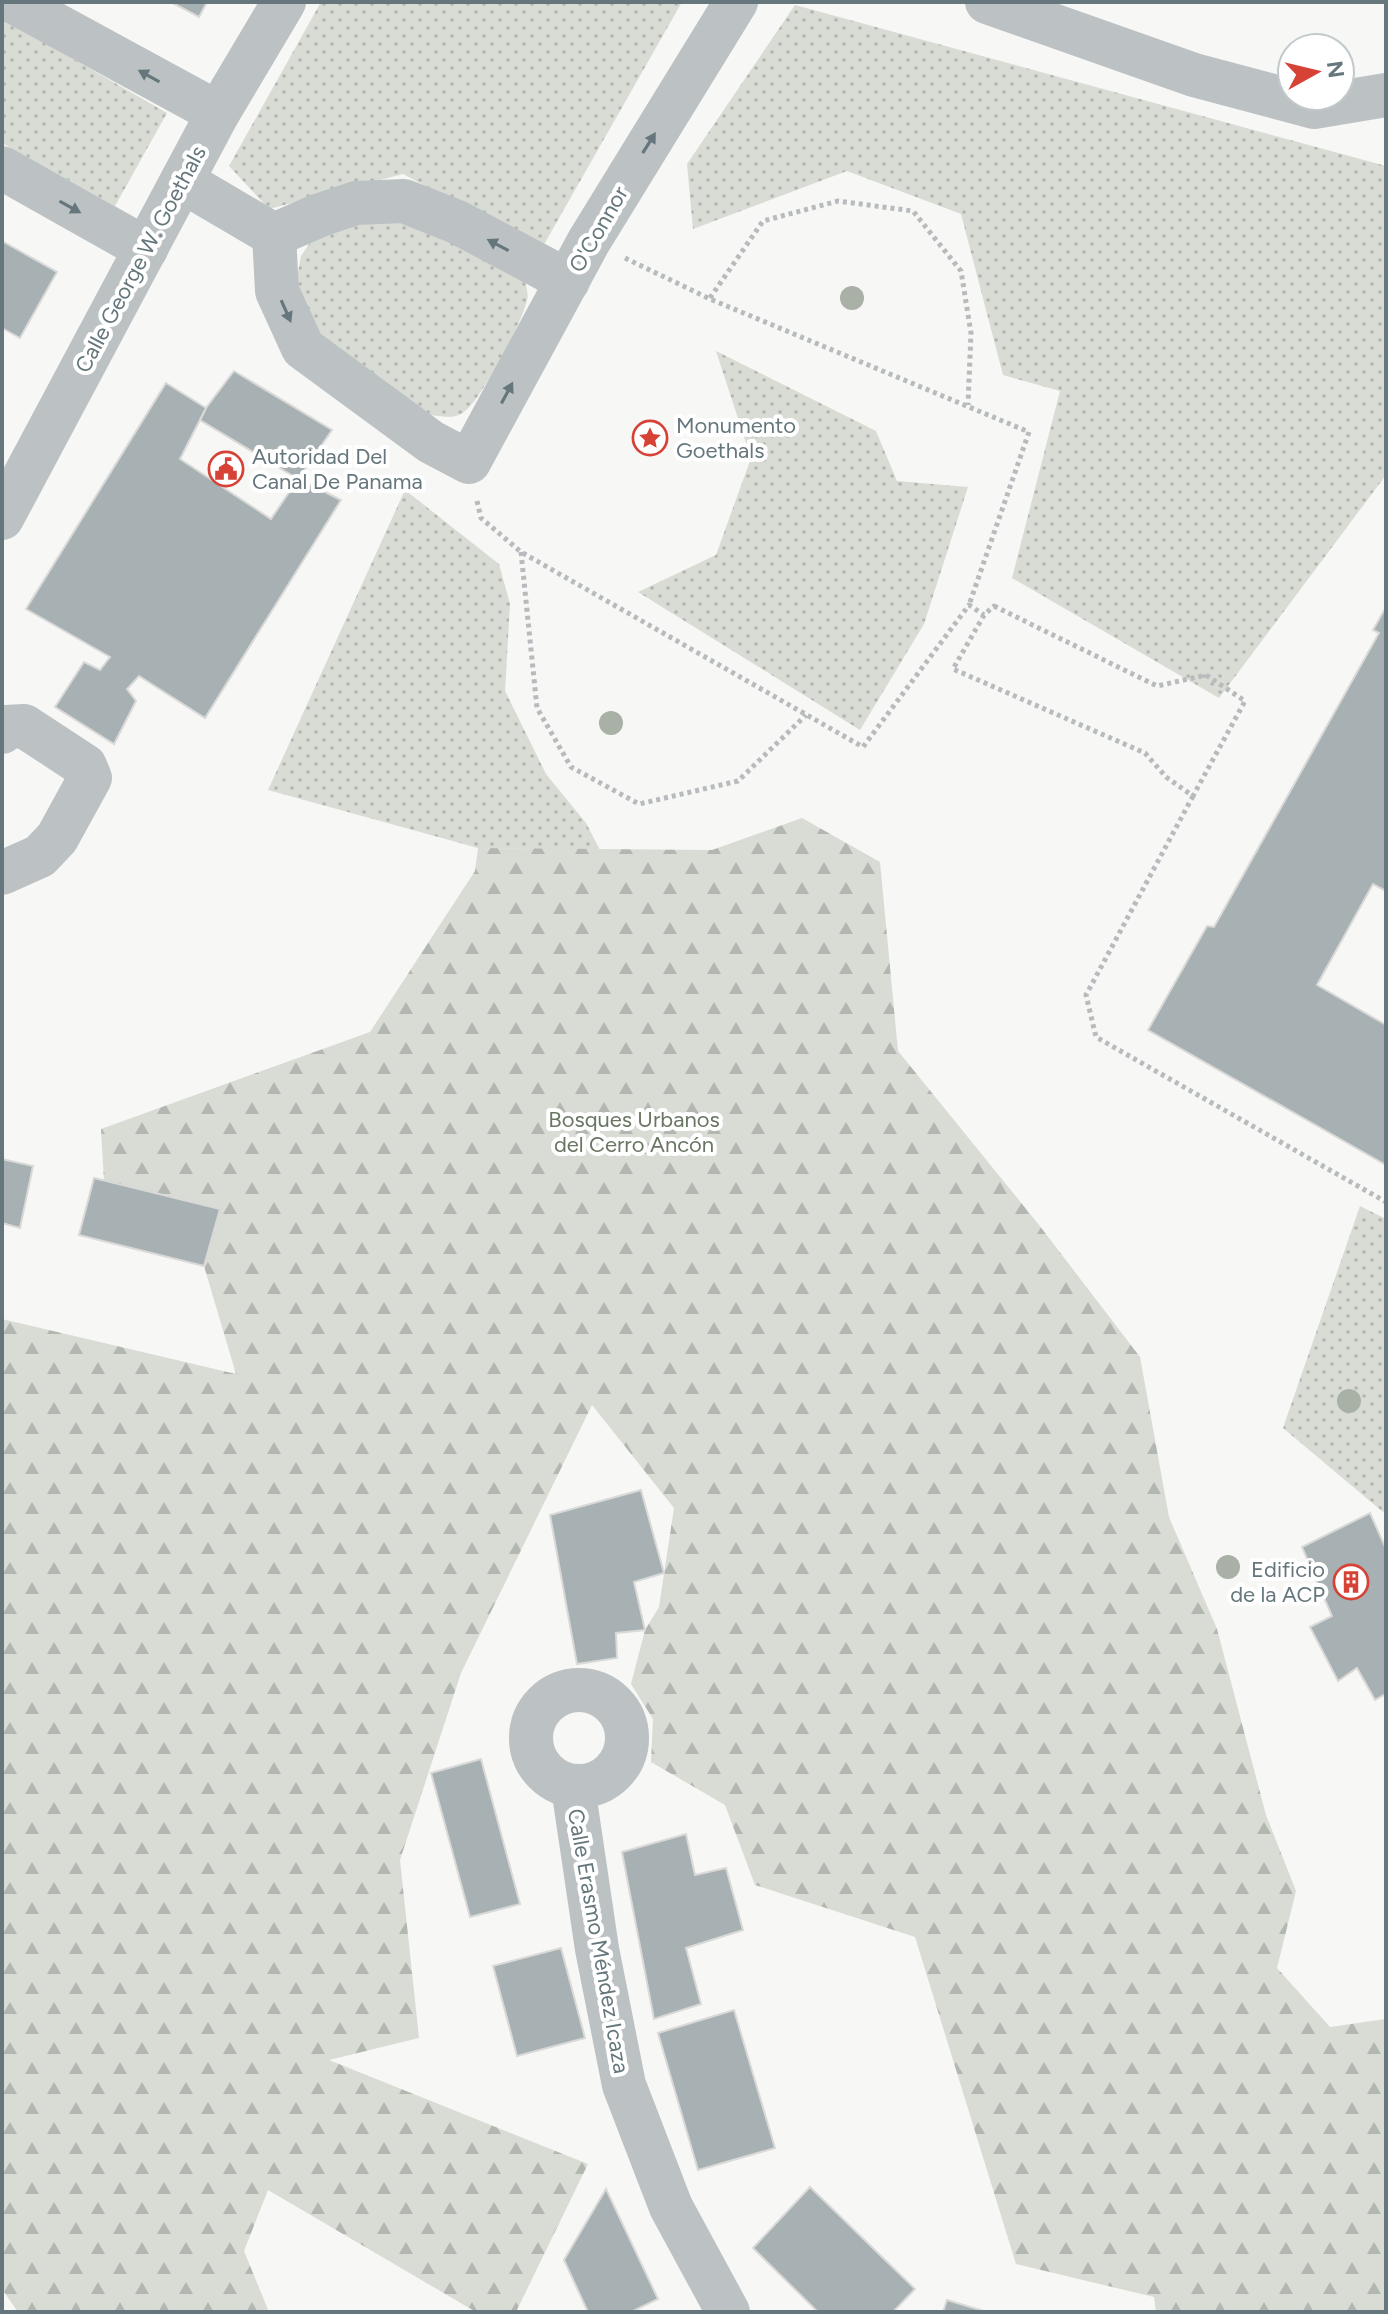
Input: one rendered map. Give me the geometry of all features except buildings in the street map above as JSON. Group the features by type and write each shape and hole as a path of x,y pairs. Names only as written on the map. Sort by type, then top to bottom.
{"street":[{"path":"14,2 218,113"},
{"name":"Calle George W. Goethals","path":"2,518 15,461 146,249 218,113 284,2"},
{"name":"O'Connor","path":"469,462 589,241 736,2"},
{"path":"987,2 1194,75 1314,107 1386,95"},
{"path":"2,168 146,249"},
{"path":"182,181 274,235"},
{"path":"274,235 356,203 404,201 457,222 568,281"},
{"path":"274,235 277,291 303,348 431,442 469,462"},
{"path":"2,732 6,727 24,726 85,766 90,778 57,838 40,856 2,873"},
{"name":"Calle Erasmo Méndez Icaza","path":"573,1787 597,1949 624,2085 671,2207 728,2312"}],"path":[{"path":"710,299 763,221 838,201 913,211 961,271 971,333 968,405"},
{"path":"469,462 481,518 521,552 863,747 969,605 1029,432 710,299 589,241"},
{"path":"521,552 537,708 571,767 639,804 738,781 806,715"},
{"path":"969,605 984,615"},
{"path":"1193,796 1166,777 1145,753 953,669 984,615 994,606 1157,686 1206,675 1245,701 1086,995 1096,1037 1386,1202"}],"green space":[{"path":"321,2 682,2 542,248 403,174 269,209 229,166"},
{"path":"795,5 1386,166 1386,475 1219,698 1012,578 1060,391 1003,375 961,214 847,171 693,229 687,164"},
{"path":"2,18 167,113 115,206 2,143"},
{"path":"395,214 525,281 527,300 509,343 489,380 469,407 457,416 430,415 318,339 296,283 301,256 315,235"},
{"path":"716,351 876,431 897,481 968,487 924,624 860,730 638,592 716,555 751,458"},
{"path":"405,490 499,564 510,604 505,691 546,774 586,823 600,850 478,848 268,790"},
{"name":"Bosques Urbanos del Cerro Ancón","path":"802,818 880,862 898,1051 1039,1225 1140,1357 1169,1517 1217,1629 1266,1815 1296,1891 1277,1968 1330,2027 1386,2019 1386,2312 1156,2312 1154,2297 1016,2264 915,1937 755,1885 725,1805 651,1762 653,1719 631,1684 645,1630 659,1607 674,1508 592,1405 461,1673 400,1860 419,2038 329,2060 588,2164 516,2312 476,2312 268,2190 244,2251 269,2312 18,2312 2,2289 2,1319 236,1374 204,1266 219,1209 104,1181 101,1129 370,1032 475,871 478,848 712,850"},
{"path":"1360,1206 1386,1219 1386,1510 1383,1512 1283,1428"}],"place":[{"name":"Monumento Goethals","path":"650,438"},
{"name":"Autoridad Del Canal De Panama","path":"226,469"},
{"name":"Edificio de la ACP","path":"1351,1582"}]}
